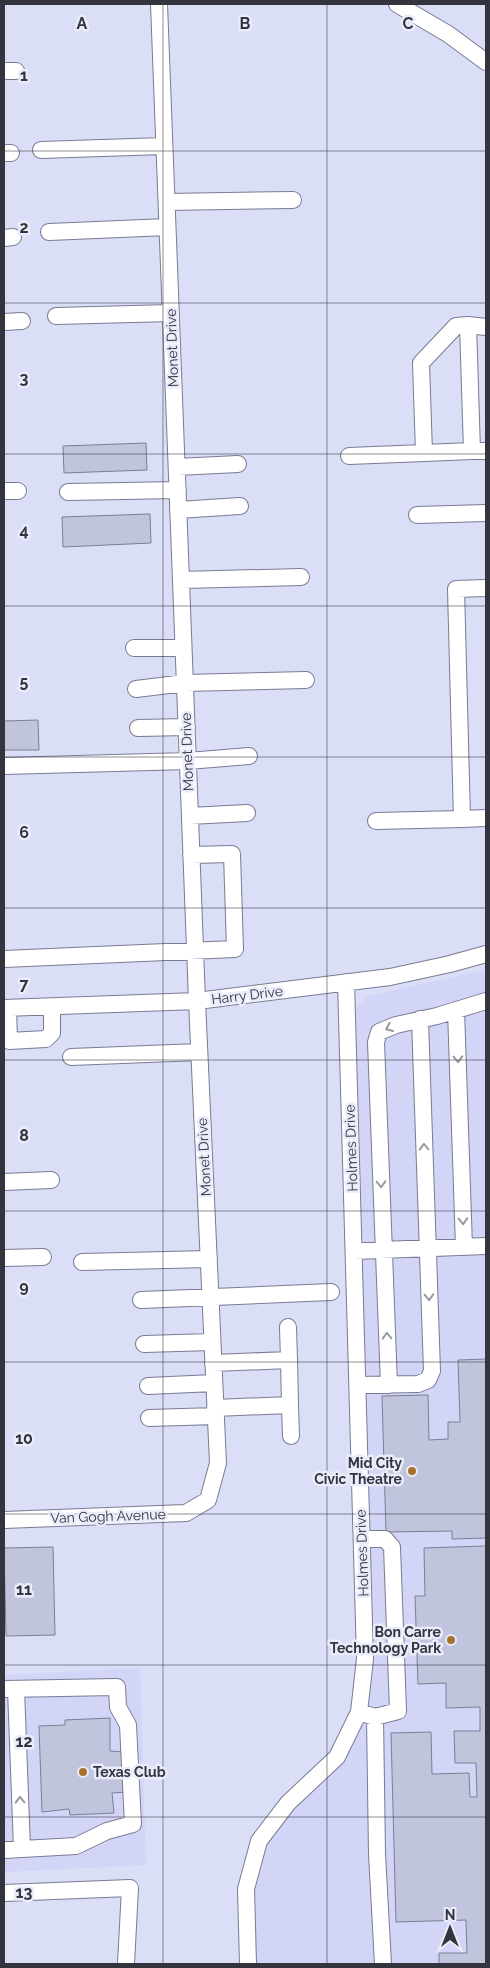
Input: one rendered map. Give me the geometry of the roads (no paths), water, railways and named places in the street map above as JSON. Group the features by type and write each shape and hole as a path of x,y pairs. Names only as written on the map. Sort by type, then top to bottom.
{"street":[{"name":"Monet Drive","path":"159,4 191,855 218,1464 208,1500"},
{"path":"397,4 448,34 486,62"},
{"path":"41,150 164,146"},
{"path":"167,202 293,200"},
{"path":"49,232 168,227"},
{"path":"56,316 171,313"},
{"path":"4,322 22,321"},
{"path":"424,453 422,363 456,326 486,326"},
{"path":"349,456 479,451 468,326"},
{"path":"177,467 238,464"},
{"path":"68,492 178,490"},
{"path":"178,510 240,506"},
{"path":"417,515 486,513"},
{"path":"181,580 301,577"},
{"path":"462,819 456,589 486,588"},
{"path":"134,648 184,648"},
{"path":"136,689 185,683 306,680"},
{"path":"138,728 186,727"},
{"path":"4,766 188,761 249,756"},
{"path":"190,816 247,813"},
{"path":"376,821 486,818"},
{"path":"4,959 235,950 232,854 191,855"},
{"name":"Harry Drive","path":"6,1008 197,1001 390,977 486,954"},
{"name":"Holmes Drive","path":"248,1964 246,1889 259,1841 288,1803 337,1757 359,1712 365,1659 346,982"},
{"path":"389,1385 376,1042 379,1032 396,1024 420,1020 486,1001"},
{"path":"6,1008 6,1041 46,1039 52,1033 52,1007"},
{"path":"456,1010 464,1247"},
{"path":"358,1385 418,1384 428,1380 432,1371 426,1248 420,1020"},
{"path":"71,1057 199,1052"},
{"path":"4,1182 51,1180"},
{"path":"354,1251 486,1246"},
{"path":"4,1258 43,1257"},
{"path":"82,1262 209,1259"},
{"path":"141,1300 331,1292"},
{"path":"288,1326 290,1436"},
{"path":"144,1344 212,1342"},
{"path":"213,1363 289,1360"},
{"path":"148,1386 214,1383"},
{"path":"149,1418 290,1405"},
{"name":"Van Gogh Avenue","path":"4,1520 186,1513 208,1500"},
{"path":"359,1712 375,1717 398,1711 392,1547 385,1538 362,1538"},
{"path":"4,1850 22,1849 76,1846 107,1832 133,1824 128,1725 118,1707 117,1687 10,1689 22,1849"},
{"path":"375,1717 377,1854 383,1964"},
{"path":"4,1893 130,1888 126,1964"}],"place":[{"name":"Mid City Civic Theatre","path":"412,1471"},
{"name":"Bon Carre Technology Park","path":"451,1640"},
{"name":"Texas Club","path":"83,1772"}]}
